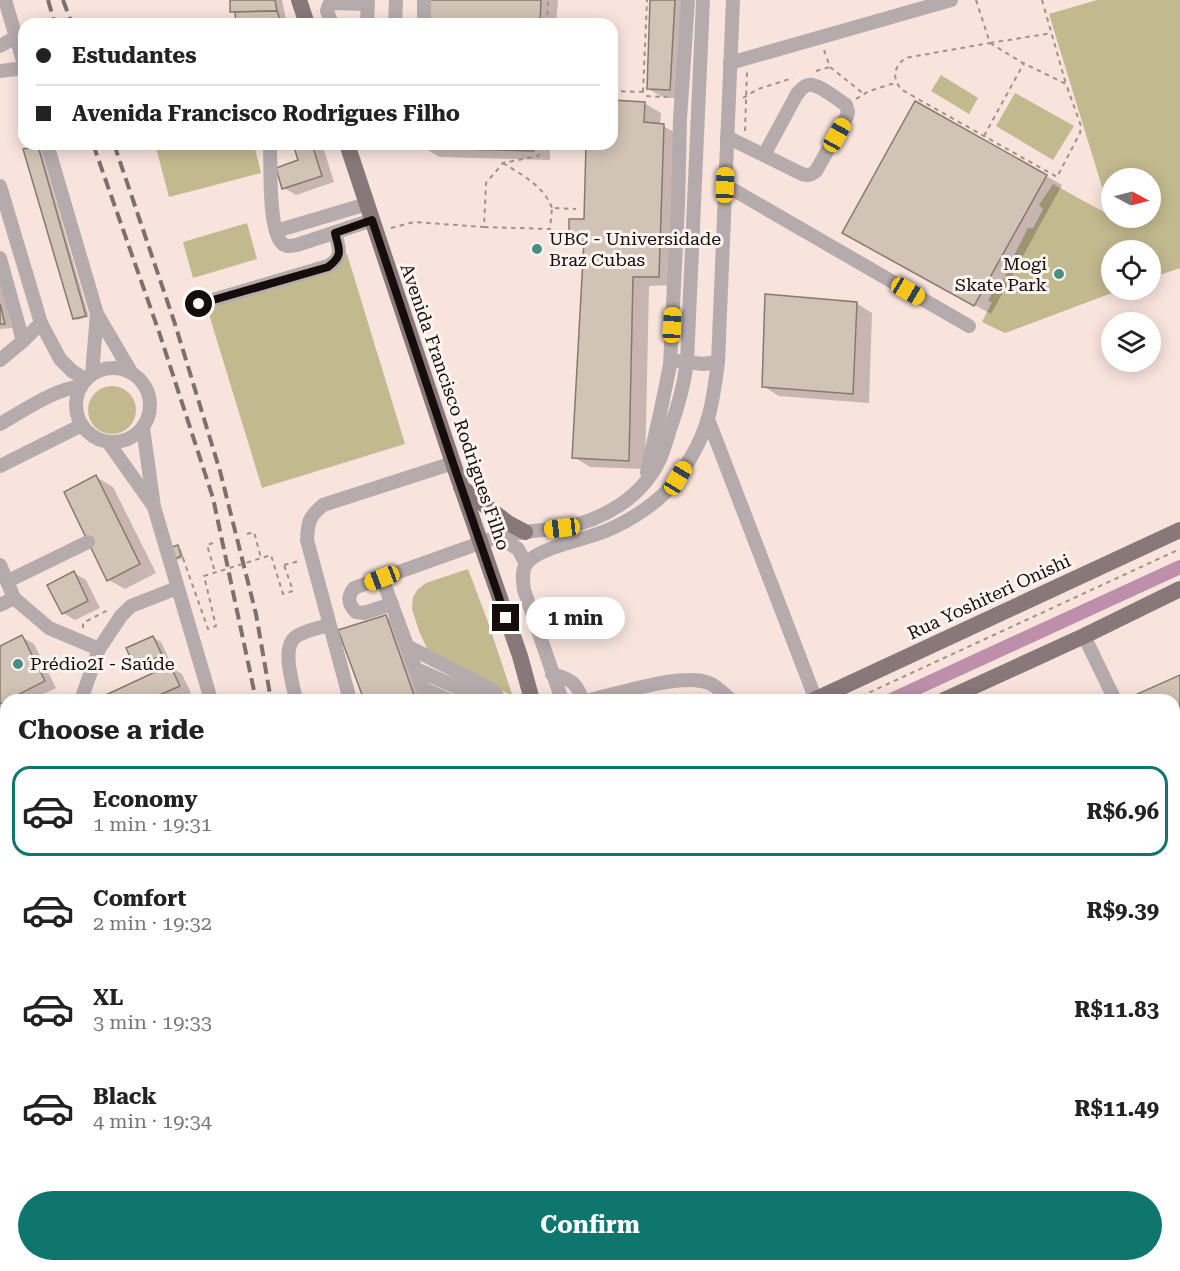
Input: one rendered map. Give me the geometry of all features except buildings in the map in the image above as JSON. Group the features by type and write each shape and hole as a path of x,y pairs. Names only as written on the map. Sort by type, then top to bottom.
{"main road":[{"path":"299,0 305,18"},
{"name":"Avenida Francisco Rodrigues Filho","path":"349,150 531,694"},
{"path":"461,487 507,524 525,532"},
{"name":"Rua Yoshiteri Onishi","path":"828,694 1180,530"},
{"path":"957,694 1180,589"},
{"name":"Avenida Francisco Rodrigues Filho","path":"528,682 534,694"}],"street":[{"path":"5,0 18,44"},
{"path":"395,18 396,0"},
{"path":"424,0 424,18"},
{"path":"643,485 662,409 670,365 680,119 688,0"},
{"path":"392,604 364,613 356,612 348,601 354,588 480,542 525,532 562,528 599,516 622,504 636,493 652,473 660,458 674,420 686,367 703,0"},
{"path":"560,694 524,590 523,572 526,564 545,552 614,527 639,513 660,497 678,478 698,446 708,419 718,362 733,0"},
{"path":"730,63 951,0"},
{"path":"330,18 327,11 329,5 367,2 367,18"},
{"path":"0,46 16,37"},
{"path":"0,71 18,67"},
{"path":"727,136 744,145 764,155 802,174 807,176 816,171 847,116 846,105 814,86 803,87 764,155"},
{"path":"49,150 97,314 131,372 141,380 148,391 151,404 149,416 143,428 136,435 118,442 98,439 89,433 82,425 77,413 76,399 86,380 97,314"},
{"path":"270,150 272,214 276,231 284,244 297,245 372,219"},
{"path":"725,185 969,326"},
{"path":"0,186 41,323 60,359 86,380"},
{"path":"276,231 372,219"},
{"path":"199,304 328,267 338,259 335,233"},
{"path":"0,258 23,341"},
{"path":"0,360 41,323"},
{"path":"686,367 718,362"},
{"path":"670,365 686,367 716,377"},
{"path":"0,424 63,390 75,387 104,368 118,368 131,372"},
{"path":"708,419 813,694"},
{"path":"0,466 82,425"},
{"path":"143,428 154,507 209,694"},
{"path":"108,442 154,507"},
{"path":"348,694 307,540 311,515 323,505 453,463"},
{"path":"499,537 518,549 526,564"},
{"path":"8,581 88,543"},
{"path":"0,565 14,598 50,628 99,649"},
{"path":"382,578 426,694"},
{"path":"81,694 99,649 121,616 131,606 177,588"},
{"path":"0,605 14,598"},
{"path":"295,694 287,654 290,642 297,635 329,625"},
{"path":"1084,636 1112,694"},
{"path":"407,646 496,694"},
{"path":"416,669 472,694"},
{"path":"552,674 573,681 580,694"},
{"path":"615,694 687,679 711,683 724,694"}],"path":[{"path":"548,0 548,18"},
{"path":"643,92 647,0"},
{"path":"976,0 990,43 1066,84"},
{"path":"1042,0 1052,33 1066,84 1081,126 1080,133 1057,177 902,90 896,83 895,73 905,58 1052,33"},
{"path":"820,38 830,67 864,94"},
{"path":"744,145 747,59"},
{"path":"984,136 1024,63"},
{"path":"810,73 830,67"},
{"path":"728,105 758,89 799,76"},
{"path":"846,105 869,91 896,83"},
{"path":"618,91 643,92 647,96"},
{"path":"484,227 486,183 503,163 538,156 542,150"},
{"path":"372,219 550,230 552,208 548,197 537,186 503,163"},
{"path":"552,208 576,209"},
{"path":"247,534 254,532 261,558"},
{"path":"213,543 207,545 214,572"},
{"path":"866,694 1180,549"},
{"path":"183,558 208,629 216,626 204,576 271,555 284,594 293,591 284,565"}],"shaded area":[{"path":"1097,0 1180,0 1180,268 1161,275 1161,240 1101,240 1101,297 1005,333 982,322 992,302 988,301 994,289 1000,289 1028,228 1033,228 1043,209 1039,205 1053,184 1101,210 1101,228 1161,228 1161,168 1101,168 1101,183 1049,14"},
{"path":"941,75 978,98 969,114 931,91"},
{"path":"1015,93 1074,126 1053,160 996,126"},
{"path":"157,150 255,150 261,173 169,197"},
{"path":"247,223 257,259 193,278 183,242"},
{"path":"347,254 405,444 262,488 204,298"},
{"path":"107,386 117,386 129,393 136,405 136,415 129,427 117,434 107,434 92,423 88,415 88,405 99,390"},
{"path":"468,569 512,694 508,694 429,653 412,609 413,597 426,583"}],"waterway":[{"path":"904,694 1180,567"}],"railway":[{"path":"48,0 53,18"},
{"path":"63,0 70,18"},
{"path":"95,150 159,332 213,498 255,694"},
{"path":"116,150 175,324 220,471 256,614 270,694"}],"place":[{"name":"UBC - Universidade Braz Cubas","path":"537,249"},
{"name":"Mogi Skate Park","path":"1059,274"},
{"name":"Prédio2I - Saúde","path":"18,664"}],"route":[{"path":"199,304 328,267 338,259 335,233 372,220 506,618"}]}
